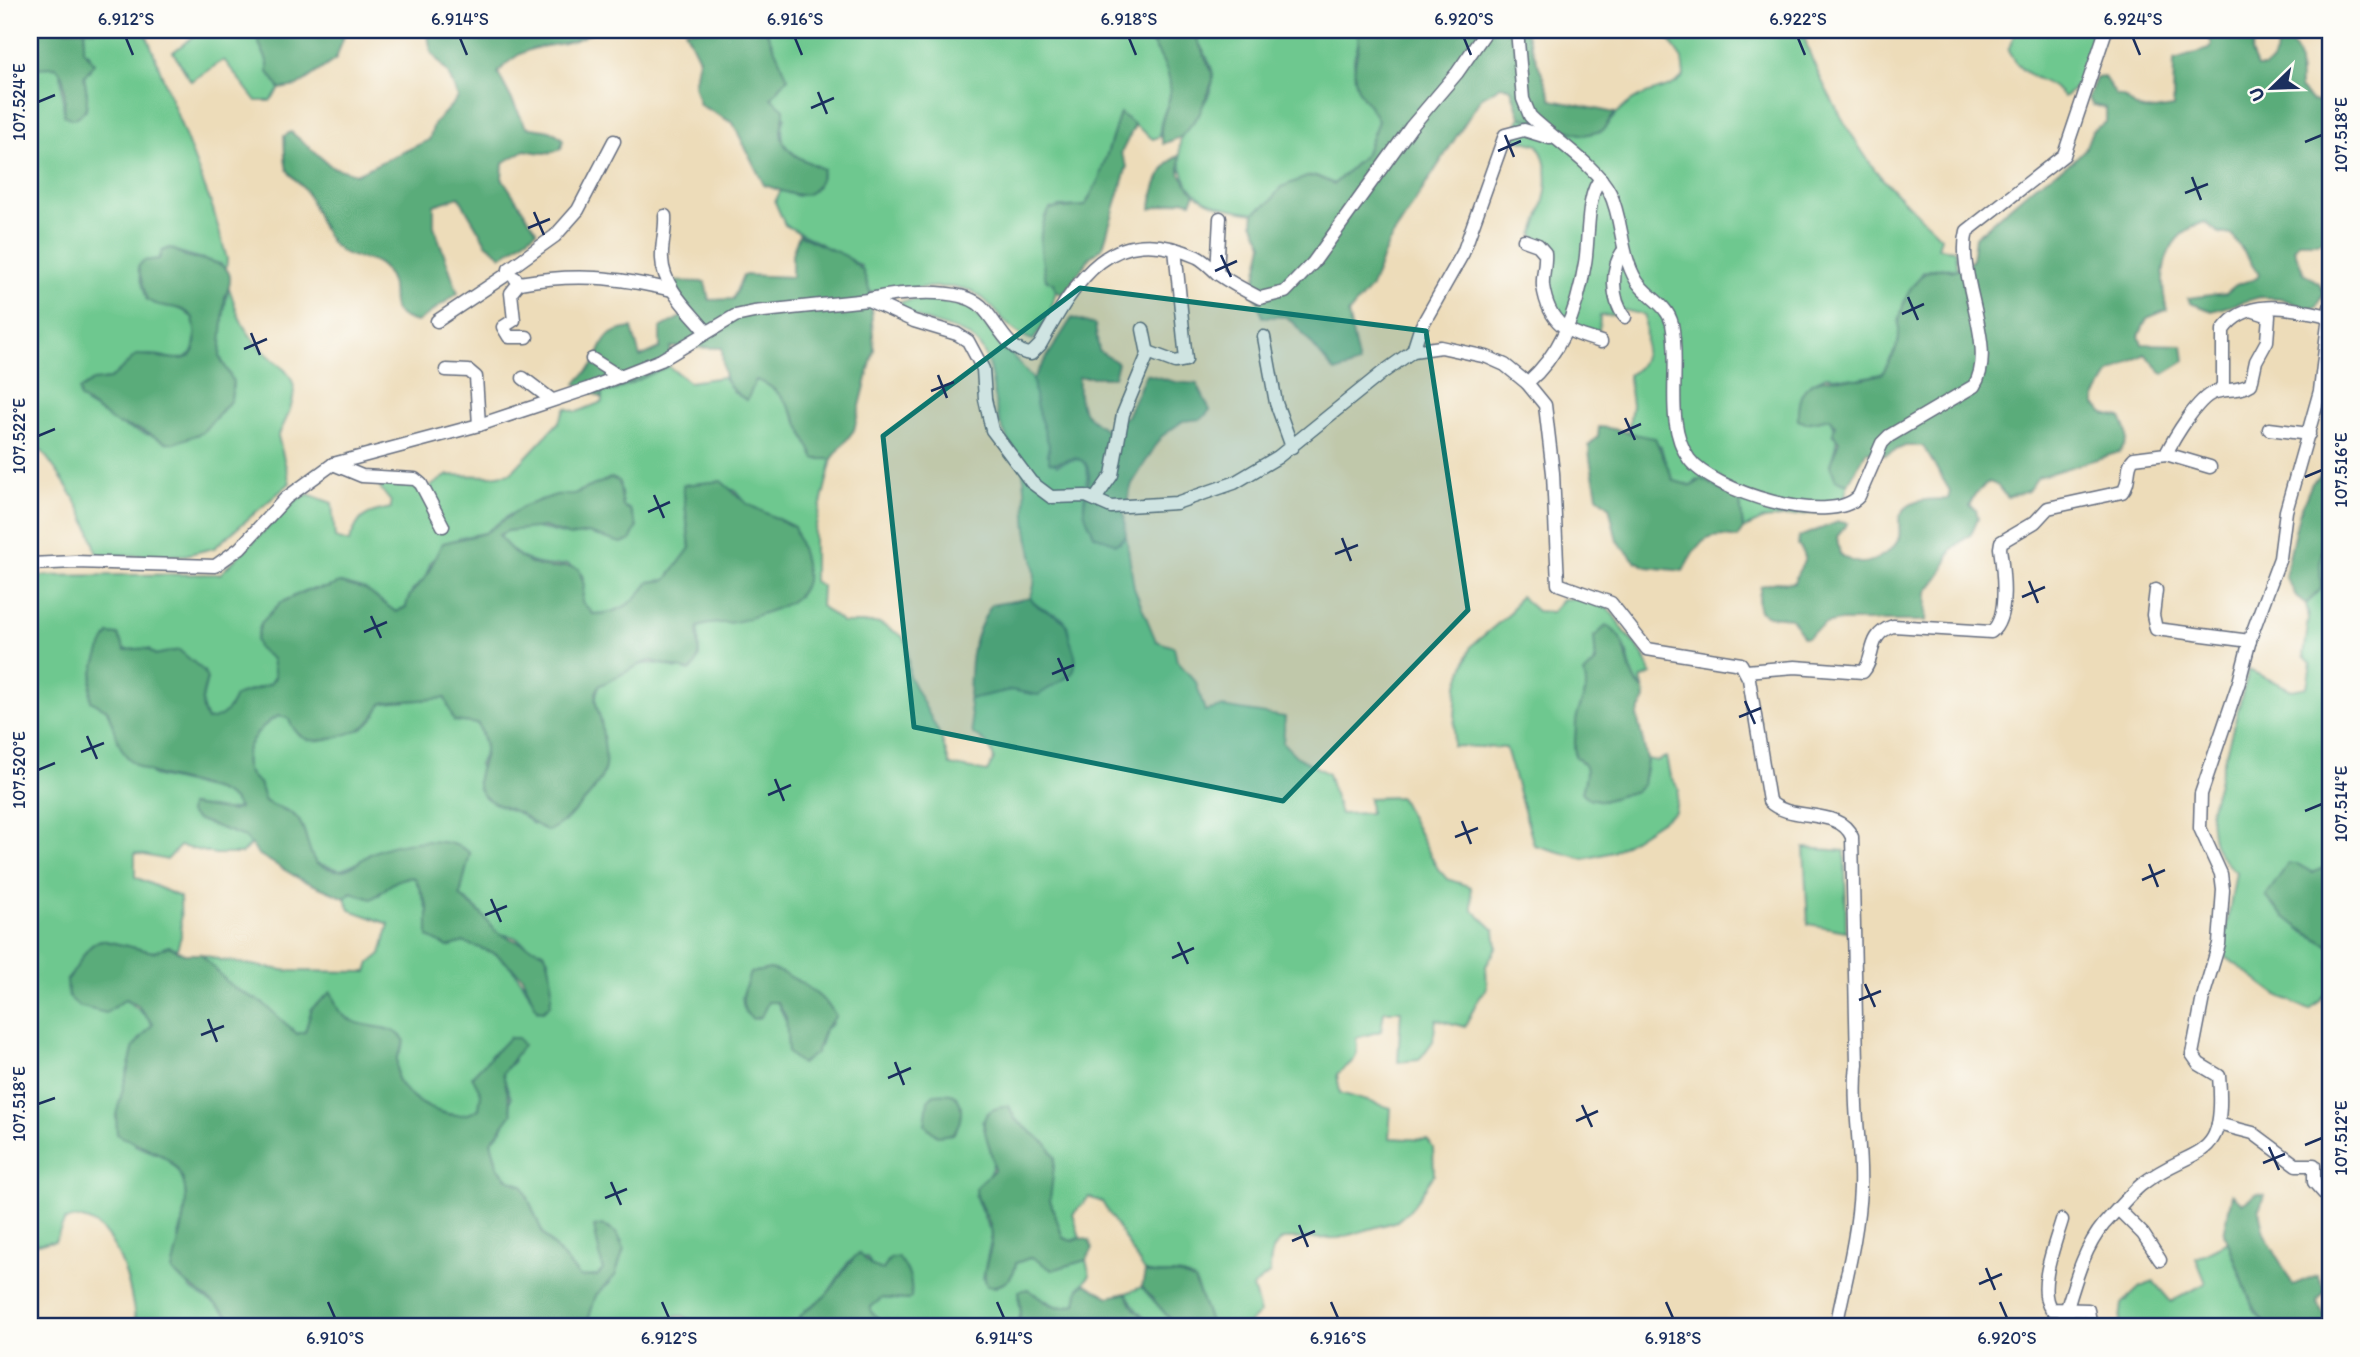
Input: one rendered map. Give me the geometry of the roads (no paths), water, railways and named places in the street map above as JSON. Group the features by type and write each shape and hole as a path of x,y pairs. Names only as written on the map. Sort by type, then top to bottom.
{"street":[{"path":"30,564 215,566 240,548 286,498 332,464 479,425 620,377 661,360 736,316 754,312 957,294 980,306 1019,352 1031,354 1040,345 1092,266 1101,259 1136,246 1175,249 1200,258 1217,273 1260,298 1273,298 1293,287 1411,127 1457,73 1487,30"},
{"path":"1517,30 1523,99 1530,116 1601,179 1613,200 1624,250 1637,281 1668,313 1675,354 1677,439 1697,470 1741,494 1794,506 1839,507 1854,502 1882,443 1973,386 1980,376 1979,327 1965,262 1967,231 2064,155 2106,30"},
{"path":"2330,96 2330,145"},
{"path":"1413,351 1420,329 1463,253 1505,135 1524,130 1558,140"},
{"path":"437,321 509,273 509,270 555,236 578,210 614,141"},
{"path":"1527,383 1555,355 1566,332 1585,267 1592,193 1601,179"},
{"path":"665,216 662,263 672,290 707,332"},
{"path":"1217,273 1220,218"},
{"path":"1524,240 1543,250 1543,285 1554,314 1566,332 1601,342"},
{"path":"1148,352 1175,362 1186,360 1175,249"},
{"path":"1624,250 1618,257 1614,286 1616,303 1625,317"},
{"path":"509,273 519,283"},
{"path":"527,337 509,337 503,331 503,327 513,320 511,293 519,283 559,276 596,276 672,290"},
{"path":"868,300 914,321 957,334 968,341 981,362 988,417 1001,445 1044,494 1059,498 1082,496 1117,507 1190,500 1234,483 1292,447 1413,351 1441,347 1475,353 1504,365 1527,383 1542,400 1546,410 1554,485 1558,584 1611,603 1647,649 1738,662 1746,671 1769,801 1781,810 1845,825 1854,847 1851,907 1855,982 1854,1090 1860,1184 1857,1233 1836,1327"},
{"path":"2061,1327 2087,1251 2102,1227 2143,1184 2205,1151 2213,1140 2218,1124 2219,1076 2199,1064 2192,1054 2203,997 2219,944 2224,890 2221,874 2203,838 2200,817 2202,794 2250,641 2280,558 2286,511 2309,434 2329,334 2330,312 2276,307 2258,307 2254,311"},
{"path":"2166,454 2202,399 2219,391 2238,390 2250,384 2269,332 2269,316 2254,311 2239,314 2224,327 2223,385 2219,391"},
{"path":"1095,499 1112,475 1123,415 1148,352 1143,329"},
{"path":"1264,337 1276,403 1292,447"},
{"path":"592,359 620,377"},
{"path":"446,370 470,371 477,377 479,425"},
{"path":"523,378 552,400"},
{"path":"2269,429 2309,434"},
{"path":"1746,671 1796,667 1863,672 1872,643 1886,628 1893,626 1991,632 1997,626 2004,592 2001,541 2035,522 2048,508 2116,495 2129,482 2130,460 2166,454 2210,467"},
{"path":"332,464 362,476 415,479 421,484 443,526"},
{"path":"2156,590 2153,615 2156,629 2250,641"},
{"path":"2218,1124 2253,1133 2296,1165 2314,1166 2314,1182 2330,1200"},
{"path":"2118,1209 2143,1234 2160,1260"},
{"path":"2062,1220 2046,1275 2049,1308 2088,1310 2091,1327"}]}
